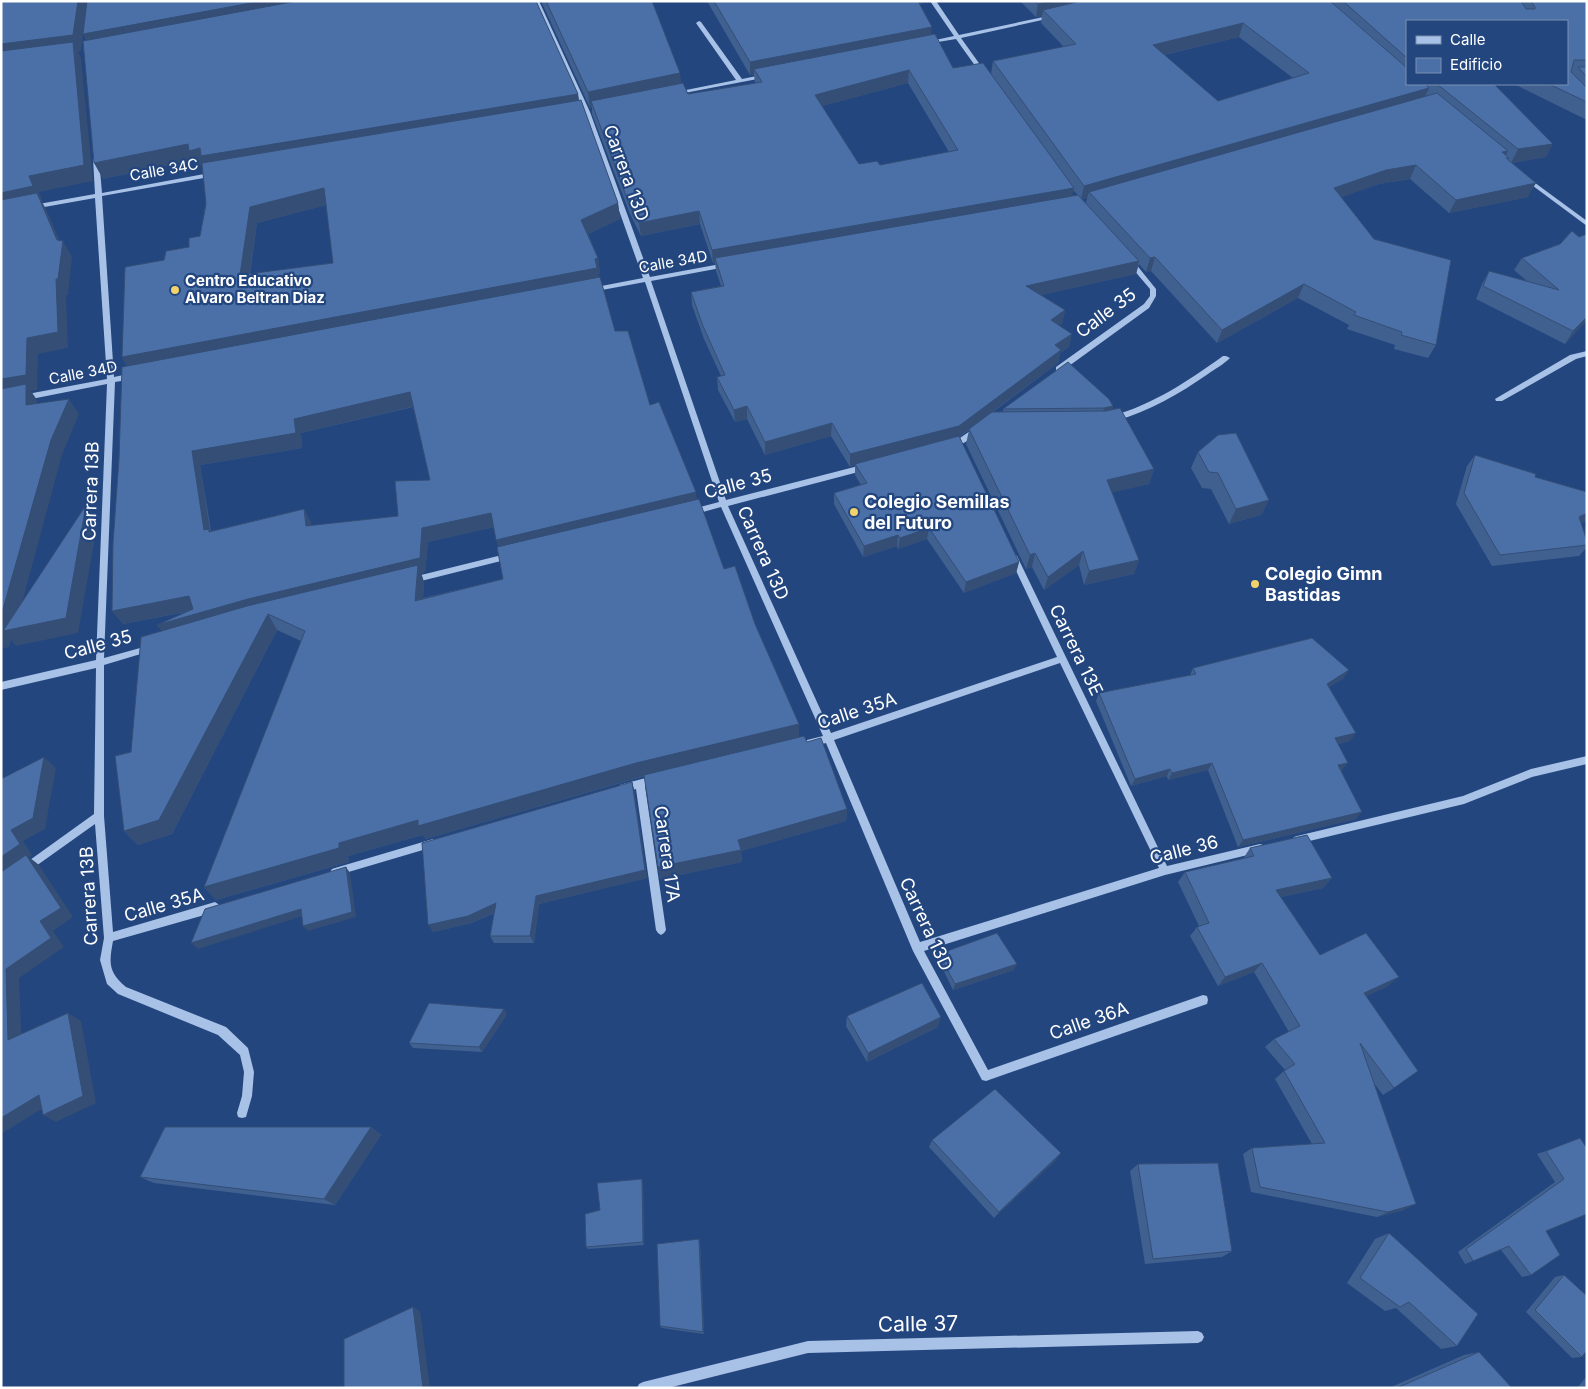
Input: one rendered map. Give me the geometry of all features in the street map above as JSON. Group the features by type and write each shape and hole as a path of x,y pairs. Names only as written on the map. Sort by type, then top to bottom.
{"street":[{"name":"Carrera 13D","path":"536,1 587,112 648,279 724,505 829,738 917,948 986,1076"},
{"path":"933,1 986,77"},
{"path":"920,45 1061,15"},
{"path":"699,23 740,81"},
{"path":"673,95 778,74"},
{"path":"577,114 596,110"},
{"name":"Carrera 13B","path":"95,147 111,380 100,663 99,816 109,938 105,960 111,981 122,991 222,1031 244,1052 250,1072 247,1096 242,1113"},
{"name":"Calle 34C","path":"28,208 226,172"},
{"path":"1517,172 1587,224"},
{"name":"Calle 35","path":"1051,374 1147,306 1153,296 1153,289 1123,253"},
{"name":"Calle 34D","path":"579,292 736,263"},
{"path":"1499,399 1573,357 1587,353"},
{"path":"1110,420 1132,414 1167,398 1226,358"},
{"name":"Calle 34D","path":"1,402 140,375"},
{"path":"944,446 960,442 980,427"},
{"path":"960,442 964,451"},
{"name":"Calle 35","path":"685,514 872,466"},
{"name":"Carrera 13E","path":"1011,550 1165,871"},
{"path":"407,581 522,553"},
{"name":"Calle 35","path":"1,686 100,663 155,646"},
{"name":"Calle 35A","path":"800,745 829,738 1062,659"},
{"path":"1291,841 1464,800 1530,774 1587,760"},
{"path":"611,791 668,776"},
{"name":"Carrera 17A","path":"640,783 661,930"},
{"path":"18,874 99,816"},
{"path":"327,874 441,841"},
{"name":"Calle 36","path":"917,948 1165,871 1271,846"},
{"name":"Calle 35A","path":"109,938 223,904"},
{"name":"Calle 36A","path":"986,1076 1203,1000"},
{"name":"Calle 37","path":"644,1388 808,1347 1198,1337"}],"building":[{"path":"1,1 78,1 73,35 1,44"},
{"path":"87,1 262,1 83,34"},
{"path":"297,1 536,1 578,94 201,156 200,148 189,151 188,144 94,163 83,41"},
{"path":"546,1 652,1 680,73 588,92"},
{"path":"714,1 918,1 932,27 750,62"},
{"path":"1035,1 1051,1 1038,4"},
{"path":"1081,1 1330,1 1406,67 1406,85 1426,85 1429,88 1084,186 993,61 1076,44 1043,10","holes":["1243,23 1309,73 1218,101 1153,45"]},
{"path":"1343,1 1521,1 1526,9 1535,9 1531,1 1587,1 1587,60 1574,60 1571,72 1587,88 1587,102 1551,85 1568,85 1568,20 1406,20 1406,57"},
{"path":"935,34 953,68 983,63 1074,188 712,250 699,211 639,223 628,201 591,101 683,83 688,94 762,82 754,69","holes":["909,70 958,150 880,165 877,161 859,164 815,95"]},
{"path":"73,42 84,165 29,176 33,186 1,193 1,51"},
{"path":"1578,67 1587,67 1587,77"},
{"path":"1438,85 1495,85 1553,144 1518,149"},
{"path":"1437,93 1508,151 1502,152 1509,158 1506,158 1536,183 1456,200 1416,165 1386,170 1334,188 1374,239 1451,260 1436,345 1401,335 1402,332 1354,315 1356,312 1304,284 1222,330 1155,257 1150,258 1089,192"},
{"path":"581,100 618,203 581,220 598,258 595,259 597,268 122,357 125,267 164,260 166,251 189,247 189,238 200,236 206,204 202,163","holes":["324,188 333,263 240,275 250,207"]},
{"path":"37,193 57,240 63,241 58,279 56,279 58,332 27,338 26,375 1,379 1,200"},
{"path":"1078,195 1139,261 1026,286 1065,310 1051,320 1072,334 1055,345 1061,350 959,426 850,454 832,423 765,442 747,406 734,410 717,377 725,375 703,326 691,292 724,286 715,258"},
{"path":"1572,231 1579,237 1587,234 1587,317 1573,331 1483,286 1489,271 1559,290 1522,258 1560,244"},
{"path":"600,277 615,331 628,331 650,405 659,402 696,492 496,540 491,513 422,528 420,558 248,599 157,625 193,609 189,596 112,611 113,543 119,459 122,367","holes":["410,392 430,480 395,481 398,516 306,526 304,509 209,532 209,529 204,530 192,451 296,433 294,419"]},
{"path":"1068,362 1109,399 1113,406 1104,408 1003,409"},
{"path":"26,384 26,405 69,399 51,440 1,616 1,389"},
{"path":"1120,408 1154,469 1107,480 1139,560 1089,571 1083,551 1048,577 1035,553 1030,555 969,429 992,412 1106,411"},
{"path":"1236,433 1269,500 1236,509 1218,473 1209,472 1198,452 1218,435"},
{"path":"959,436 1019,562 966,582 929,528 900,538 898,535 864,546 834,493 867,483 855,464"},
{"path":"1475,455 1536,474 1535,477 1587,492 1587,513 1579,517 1587,545 1500,555 1464,493"},
{"path":"699,499 724,569 735,566 755,624 799,724 636,763 418,826 418,820 339,843 339,848 204,887 305,631 268,614 159,820 124,831 115,756 131,752 141,637 247,606 418,565 415,601 503,579 497,547"},
{"path":"86,505 66,618 3,631"},
{"path":"1312,638 1349,670 1327,684 1356,733 1335,738 1348,763 1338,765 1362,812 1243,840 1212,763 1172,773 1170,769 1135,779 1099,693 1196,674 1193,668"},
{"path":"804,736 807,742 821,738 847,809 738,840 741,850 658,867 644,775"},
{"path":"44,757 33,818 11,830 20,844 1,857 1,779"},
{"path":"632,782 645,870 536,896 530,936 490,936 496,903 468,916 428,925 422,843"},
{"path":"1307,835 1332,878 1276,890 1320,955 1366,933 1399,977 1364,993 1418,1071 1394,1088 1360,1043 1416,1204 1388,1212 1260,1187 1252,1148 1325,1143 1284,1071 1295,1064 1274,1039 1300,1026 1262,963 1225,977 1197,927 1209,923 1185,872 1254,856 1250,848"},
{"path":"26,855 61,908 40,921 51,938 6,969 8,1040 68,1013 83,1096 43,1115 39,1095 1,1118 1,872"},
{"path":"346,867 352,912 303,926 301,909 191,943 205,909"},
{"path":"997,933 1017,964 955,984 939,954"},
{"path":"922,983 941,1017 868,1053 847,1016"},
{"path":"429,1003 504,1009 479,1047 409,1043"},
{"path":"995,1089 1061,1153 999,1212 932,1140"},
{"path":"165,1127 371,1127 324,1199 140,1177"},
{"path":"1580,1138 1587,1148 1587,1214 1546,1231 1560,1255 1531,1275 1509,1246 1473,1261 1466,1249 1564,1179 1546,1151"},
{"path":"1218,1163 1232,1251 1153,1259 1138,1164"},
{"path":"642,1179 643,1242 586,1247 585,1214 600,1210 597,1183"},
{"path":"1389,1233 1478,1314 1457,1346 1409,1302 1400,1307 1360,1278"},
{"path":"699,1239 703,1332 660,1326 657,1244"},
{"path":"1564,1275 1587,1296 1587,1350 1582,1357 1535,1310"},
{"path":"413,1307 423,1388 344,1388 344,1339"},
{"path":"1479,1352 1512,1388 1397,1388"}],"place":[{"name":"Centro Educativo Alvaro Beltran Diaz","path":"175,290"},
{"name":"Colegio Semillas del Futuro","path":"854,512"},
{"name":"Colegio Gimn Bastidas","path":"1255,584"}]}
